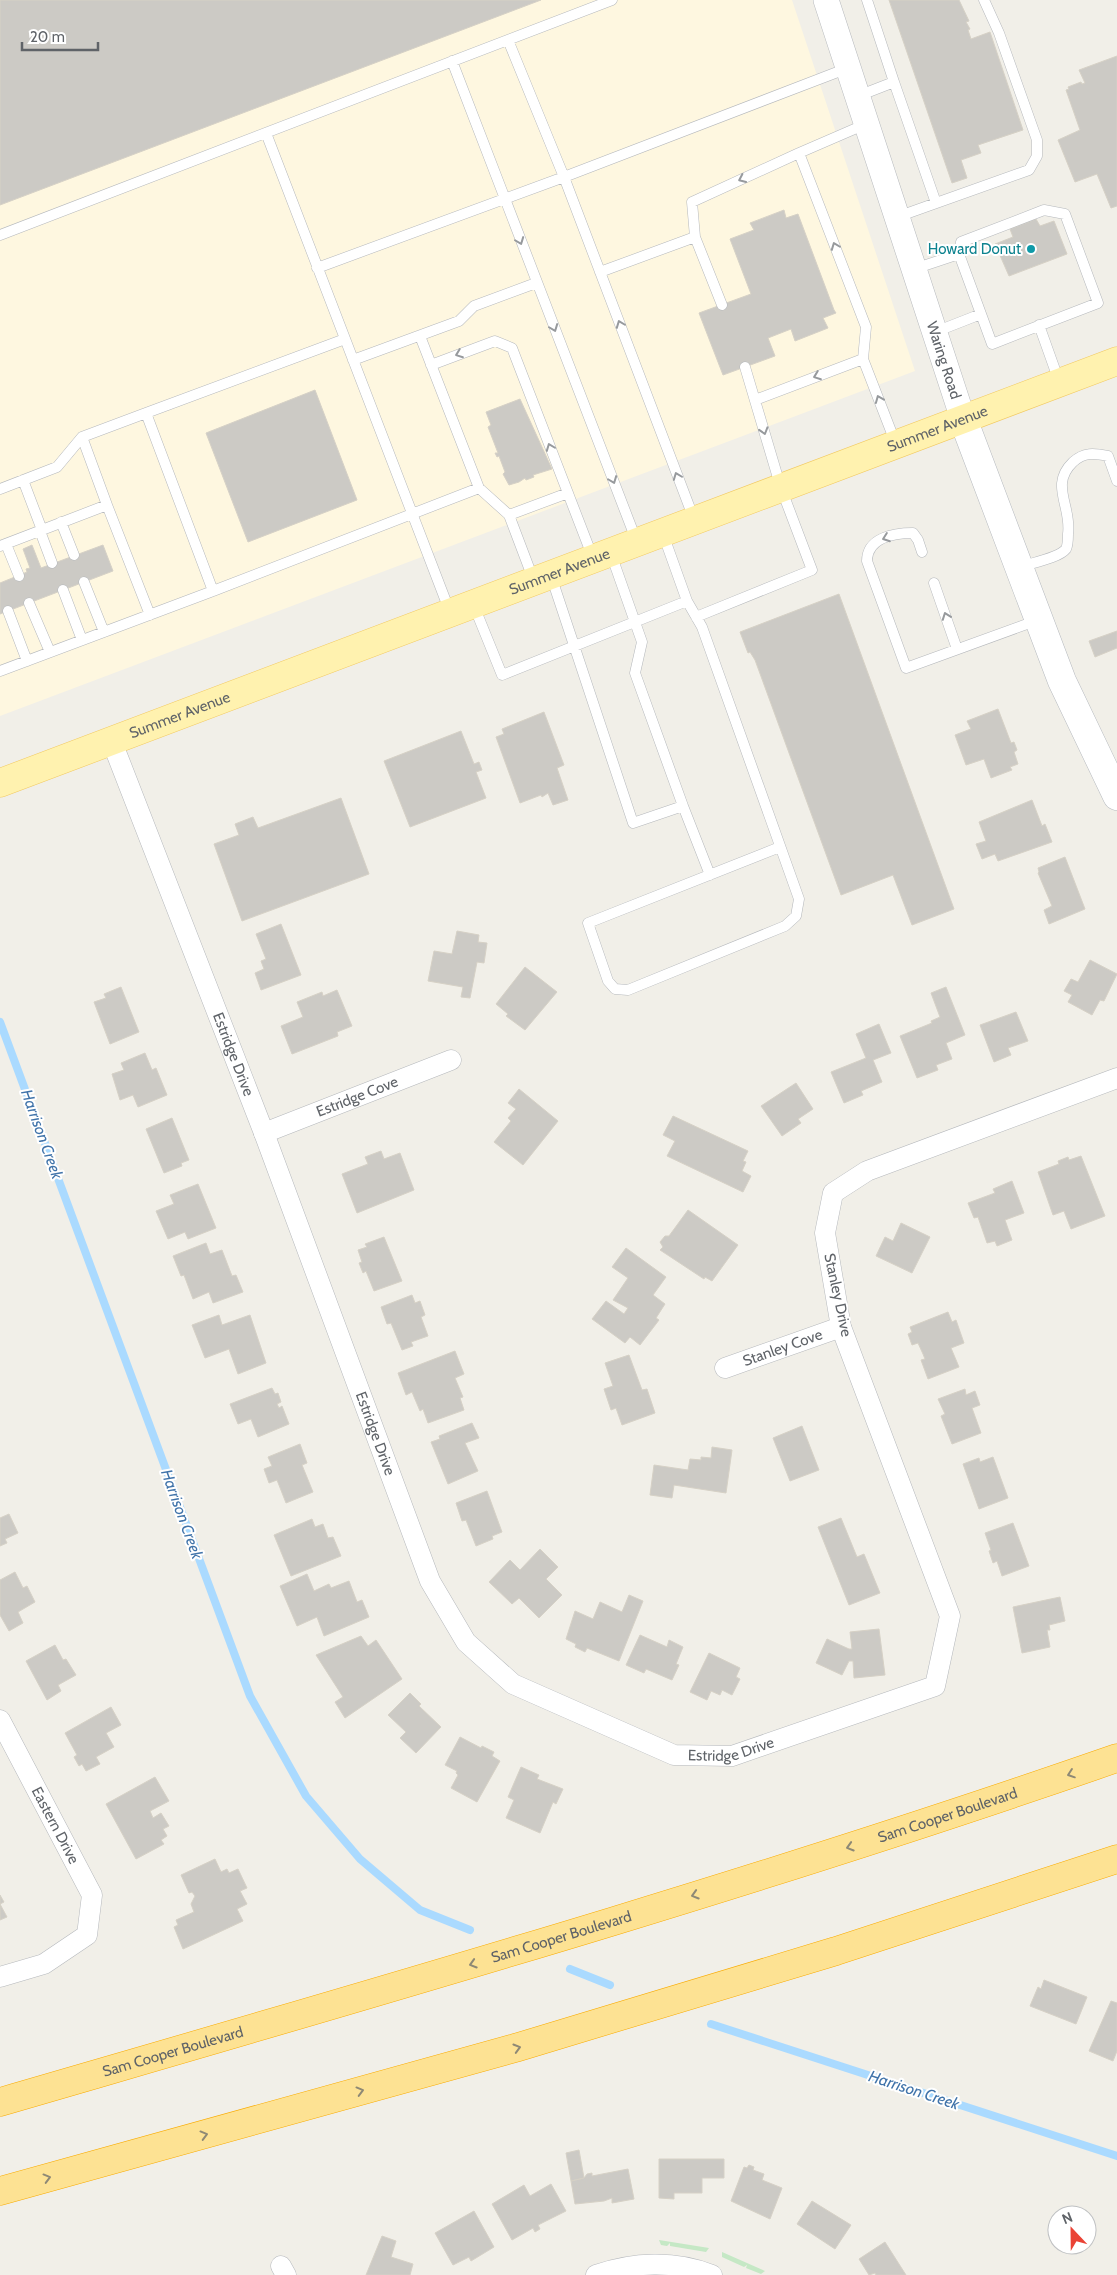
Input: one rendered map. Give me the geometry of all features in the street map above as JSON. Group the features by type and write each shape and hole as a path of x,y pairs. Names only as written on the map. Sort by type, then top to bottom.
{"highway":[{"name":"Sam Cooper Boulevard","path":"0,2102 461,1968 953,1815 1117,1758"},
{"path":"0,2191 525,2046 836,1951 1117,1859"}],"main road":[{"name":"Summer Avenue","path":"0,783 1117,362"},
{"name":"Waring Road","path":"963,419 1062,681 1087,737 1117,796"}],"street":[{"name":"Waring Road","path":"826,0 963,419"},
{"name":"Estridge Drive","path":"112,742 264,1132 430,1581 466,1642 513,1684 674,1755 732,1756 936,1686"},
{"name":"Estridge Cove","path":"264,1132 451,1060"},
{"name":"Stanley Drive","path":"936,1686 950,1616 841,1327 825,1233 834,1193 867,1171 1117,1078"},
{"name":"Stanley Cove","path":"725,1368 841,1327"},
{"name":"Eastern Drive","path":"0,1720 92,1895 87,1935 44,1964 0,1976"},
{"path":"596,2275 637,2266 668,2264 693,2267 712,2275"}],"lane":[{"path":"0,235 612,0"},
{"path":"867,0 936,203"},
{"path":"897,217 1029,170 1037,156 1037,140 999,33 984,0"},
{"path":"508,40 564,177 695,521"},
{"path":"452,61 536,283 638,543"},
{"path":"318,268 564,177 848,68"},
{"path":"857,96 894,82"},
{"path":"722,305 695,236 692,202 866,124"},
{"path":"266,133 412,514 462,609 502,675 687,601"},
{"path":"799,153 866,327 862,359 897,445"},
{"path":"1044,210 1064,214 1098,303 992,344 958,254 961,242 987,231 1044,210"},
{"path":"600,272 695,236"},
{"path":"914,269 958,254"},
{"path":"353,360 459,321 474,306 536,283"},
{"path":"935,332 982,314"},
{"path":"1040,325 1060,383"},
{"path":"420,336 479,488 509,515 574,646 633,823 683,806"},
{"path":"0,489 57,467 82,436 345,339"},
{"path":"431,365 496,341 512,348 568,493 602,556 634,621 642,642 635,673 710,875"},
{"path":"755,400 862,359"},
{"path":"696,617 812,570 781,488 745,367"},
{"path":"146,413 213,591"},
{"path":"82,436 150,614"},
{"path":"1019,567 1060,554 1067,547 1070,523 1060,485 1064,471 1076,460 1093,452 1108,456 1117,481"},
{"path":"23,480 52,564"},
{"path":"0,671 479,488"},
{"path":"509,515 568,493"},
{"path":"19,576 3,545 108,504"},
{"path":"61,522 74,555"},
{"path":"663,533 687,601 702,628 799,899 796,916 785,926 628,990 615,989 608,980 588,924 780,848"},
{"path":"922,552 918,540 913,533 901,533 873,543 867,551 867,561 906,668 1039,619"},
{"path":"84,582 104,632"},
{"path":"934,583 957,649"},
{"path":"63,590 82,640"},
{"path":"30,603 50,652"},
{"path":"8,611 27,661"}],"shaded area":[{"path":"0,0 792,0 915,371 0,716"}],"green space":[{"path":"659,2240 709,2248 706,2252 670,2246 670,2243 667,2246 661,2245"},
{"path":"722,2252 765,2271 761,2274 746,2268 747,2265 744,2267 722,2257"}],"building":[{"path":"0,0 541,0 0,205"},
{"path":"889,0 959,0 969,21 966,22 970,29 968,30 971,39 990,32 1023,130 978,145 981,153 961,160 967,178 952,183"},
{"path":"1117,56 1117,206 1111,208 1097,174 1075,182 1058,140 1080,130 1066,90 1069,89 1068,87 1081,82 1082,84 1085,83 1079,70"},
{"path":"784,210 786,218 798,214 836,313 823,318 828,328 795,341 791,329 768,338 775,356 723,375 699,313 751,294 730,239 754,230 750,223"},
{"name":"Howard Donut","path":"1036,219 1040,226 1054,221 1067,254 1009,276 995,244 1013,237 1010,229"},
{"path":"315,390 357,500 248,542 206,433"},
{"path":"520,399 552,469 509,485 503,474 505,472 499,456 497,457 495,453 498,453 488,427 491,425 486,412"},
{"path":"32,545 41,568 103,545 113,571 0,614 0,583 27,572 26,569 30,568 23,549"},
{"path":"839,594 954,909 912,925 893,875 841,895 755,660 750,652 748,653 740,632"},
{"path":"1117,631 1117,648 1095,657 1089,641"},
{"path":"998,709 1011,743 1014,742 1017,750 1014,752 1018,764 1010,767 1012,770 991,778 984,759 966,765 955,735 971,729 967,721"},
{"path":"544,712 564,765 557,768 568,800 553,805 548,793 542,797 541,795 520,803 496,737 504,734 502,729"},
{"path":"461,731 474,764 479,762 482,770 476,772 486,798 410,827 384,761"},
{"path":"341,798 369,874 242,921 214,844 239,835 235,824 253,817 258,828"},
{"path":"1032,800 1042,826 1045,824 1052,842 998,861 995,854 982,859 976,844 986,841 979,822"},
{"path":"1065,857 1085,909 1049,924 1044,910 1052,906 1038,873 1038,868"},
{"path":"281,924 301,975 261,990 255,973 264,969 261,961 266,959 256,934"},
{"path":"457,931 479,935 478,942 487,943 484,963 477,962 470,998 461,997 463,987 428,981 434,951 452,954"},
{"path":"1090,960 1117,974 1104,1001 1100,1000 1092,1015 1068,1002 1072,995 1064,991 1071,979 1078,982"},
{"path":"525,967 557,992 525,1030 506,1016 508,1014 496,1004"},
{"path":"121,987 139,1032 110,1044 94,1002 106,998 104,994"},
{"path":"946,987 965,1035 946,1043 952,1059 936,1065 938,1070 917,1078 900,1036 932,1023 931,1021 940,1017 931,993"},
{"path":"337,990 352,1026 337,1032 338,1036 292,1054 281,1026 303,1017 297,1002 322,992 323,996"},
{"path":"1016,1012 1028,1041 1008,1048 1011,1055 994,1062 980,1025"},
{"path":"879,1024 891,1053 873,1060 882,1082 861,1091 863,1095 844,1103 831,1072 866,1058 856,1034"},
{"path":"145,1053 152,1070 156,1068 167,1095 138,1107 133,1095 120,1100 112,1074 124,1070 121,1063"},
{"path":"796,1083 813,1109 798,1119 801,1123 782,1136 761,1106"},
{"path":"519,1089 558,1121 523,1165 494,1142 511,1121 508,1118 516,1109 508,1103"},
{"path":"673,1116 748,1151 743,1161 746,1162 742,1171 751,1176 743,1192 667,1156 675,1141 663,1135"},
{"path":"172,1118 189,1160 181,1163 182,1166 164,1173 146,1129"},
{"path":"381,1151 384,1159 400,1153 414,1190 357,1213 342,1174 368,1164 365,1157"},
{"path":"1081,1156 1105,1216 1071,1229 1064,1211 1053,1215 1038,1172 1059,1164 1058,1161 1068,1157 1069,1160"},
{"path":"1012,1181 1024,1213 1005,1220 1012,1240 997,1246 995,1241 987,1243 978,1217 974,1218 968,1203 995,1193 993,1189"},
{"path":"198,1184 216,1228 188,1239 185,1232 168,1239 156,1211 174,1204 170,1195"},
{"path":"688,1210 738,1245 712,1281 705,1277 704,1279 660,1250 663,1247 660,1242 665,1236 669,1236"},
{"path":"901,1223 930,1237 912,1273 876,1256 885,1237 893,1241"},
{"path":"384,1237 402,1281 374,1291 366,1271 363,1273 359,1263 362,1262 358,1250 367,1247 365,1244"},
{"path":"206,1243 210,1254 222,1250 232,1276 236,1275 243,1292 213,1303 209,1292 193,1299 184,1275 181,1276 173,1256"},
{"path":"626,1248 666,1277 653,1295 665,1304 656,1318 659,1320 640,1345 630,1337 625,1343 592,1319 606,1301 624,1314 628,1308 613,1300 628,1278 612,1267"},
{"path":"412,1295 415,1303 420,1301 425,1315 421,1317 428,1336 411,1342 413,1346 402,1350 391,1323 387,1324 381,1307"},
{"path":"948,1312 952,1322 956,1320 964,1343 951,1348 959,1367 928,1379 921,1360 925,1359 923,1354 918,1343 912,1345 908,1334 912,1332 910,1327"},
{"path":"219,1315 222,1325 250,1315 266,1363 238,1374 229,1349 205,1358 192,1325"},
{"path":"455,1351 464,1374 455,1378 463,1397 460,1398 464,1410 428,1423 423,1409 420,1411 412,1392 406,1395 398,1373"},
{"path":"629,1355 642,1390 647,1389 655,1413 622,1425 616,1408 611,1410 604,1389 613,1386 605,1363"},
{"path":"272,1388 275,1394 278,1393 281,1402 277,1404 279,1408 282,1406 289,1424 258,1437 251,1419 238,1424 230,1404"},
{"path":"965,1389 966,1395 975,1391 980,1405 972,1408 981,1433 952,1444 941,1416 945,1414 938,1399"},
{"path":"472,1423 479,1438 465,1443 478,1471 448,1484 431,1442 440,1439 439,1436"},
{"path":"802,1426 819,1470 790,1481 773,1438"},
{"path":"300,1444 307,1463 302,1465 313,1492 286,1503 277,1480 269,1483 264,1469 272,1466 268,1457"},
{"path":"712,1447 732,1450 726,1493 674,1485 672,1498 650,1495 654,1465 688,1470 690,1459 701,1460 701,1457 711,1458"},
{"path":"993,1457 1008,1498 979,1509 963,1464 979,1458 980,1462"},
{"path":"487,1491 502,1532 492,1536 493,1539 476,1546 466,1520 462,1521 456,1503"},
{"path":"9,1514 18,1533 5,1539 7,1543 0,1546 0,1518"},
{"path":"841,1518 857,1557 864,1554 880,1593 849,1605 818,1527"},
{"path":"312,1519 315,1527 323,1524 328,1538 333,1537 341,1556 291,1576 274,1535"},
{"path":"1013,1523 1029,1566 1002,1576 997,1561 993,1563 985,1533"},
{"path":"540,1549 558,1567 546,1579 562,1595 539,1618 519,1598 512,1604 489,1582 510,1560 520,1570"},
{"path":"15,1572 23,1588 27,1586 35,1602 18,1612 23,1623 9,1631 0,1615 0,1580"},
{"path":"307,1574 314,1591 329,1584 331,1588 349,1581 357,1602 362,1600 369,1617 324,1636 317,1617 297,1626 280,1586"},
{"path":"629,1595 643,1601 619,1661 587,1648 585,1652 575,1647 576,1644 566,1639 575,1611 593,1619 600,1602 622,1612"},
{"path":"1060,1597 1065,1621 1049,1625 1050,1630 1047,1630 1050,1647 1022,1653 1013,1607"},
{"path":"879,1629 885,1675 854,1678 853,1661 849,1661 842,1675 816,1663 827,1639 852,1649 850,1632"},
{"path":"640,1635 667,1647 669,1640 683,1647 676,1664 679,1665 672,1680 646,1669 644,1673 626,1665"},
{"path":"361,1636 368,1646 376,1640 402,1679 345,1718 335,1702 343,1697 316,1655"},
{"path":"55,1645 63,1660 66,1659 76,1675 58,1685 61,1691 47,1700 26,1661"},
{"path":"709,1653 740,1668 736,1677 740,1679 732,1695 722,1690 720,1695 711,1691 707,1700 690,1692"},
{"path":"410,1693 421,1704 419,1706 441,1727 416,1753 400,1738 406,1732 388,1715"},
{"path":"111,1707 121,1725 106,1733 114,1747 96,1757 100,1764 86,1771 82,1764 79,1766 74,1757 77,1755 65,1733"},
{"path":"460,1737 481,1748 482,1746 494,1752 492,1756 500,1761 477,1802 451,1788 458,1775 457,1771 445,1765"},
{"path":"521,1767 539,1775 537,1779 563,1789 556,1804 553,1802 540,1833 506,1818 514,1800 508,1797"},
{"path":"155,1777 169,1801 150,1811 153,1818 161,1813 169,1826 163,1829 167,1836 161,1840 164,1844 136,1859 106,1804"},
{"path":"215,1859 221,1872 227,1869 229,1873 238,1869 247,1888 240,1891 247,1904 237,1909 243,1921 183,1949 174,1927 178,1925 176,1920 194,1912 191,1904 195,1896 192,1892 189,1893 181,1875"},
{"path":"0,1895 4,1902 0,1904"},
{"path":"0,1904 7,1917 0,1920"},
{"path":"1044,1980 1087,1997 1076,2024 1030,2006 1038,1987 1041,1989"},
{"path":"1111,2001 1117,2003 1117,2051 1113,2061 1089,2051"},
{"path":"579,2150 584,2178 571,2181 566,2153"},
{"path":"659,2159 724,2159 724,2178 702,2178 702,2193 674,2193 674,2199 659,2198"},
{"path":"749,2165 754,2167 753,2170 764,2174 762,2180 782,2188 770,2219 731,2201 744,2167 747,2168"},
{"path":"628,2169 634,2199 612,2203 612,2198 604,2201 575,2204 571,2181 584,2178 587,2174 592,2173 592,2176"},
{"path":"551,2184 566,2211 538,2225 540,2229 535,2232 533,2228 512,2240 492,2204 524,2185 530,2196"},
{"path":"812,2201 851,2225 835,2249 797,2224"},
{"path":"474,2211 494,2247 471,2261 469,2257 453,2265 435,2233"},
{"path":"382,2236 396,2241 391,2257 413,2264 410,2275 366,2275"},
{"path":"885,2242 906,2275 876,2275 875,2273 869,2275 859,2259"}],"waterway":[{"name":"Harrison Creek","path":"0,1022 250,1696 306,1796 360,1859 420,1910 470,1930"},
{"name":"Harrison Creek","path":"570,1969 610,1985"},
{"name":"Harrison Creek","path":"711,2024 1117,2156"}],"place":[{"name":"Howard Donut","path":"1031,249"}]}
